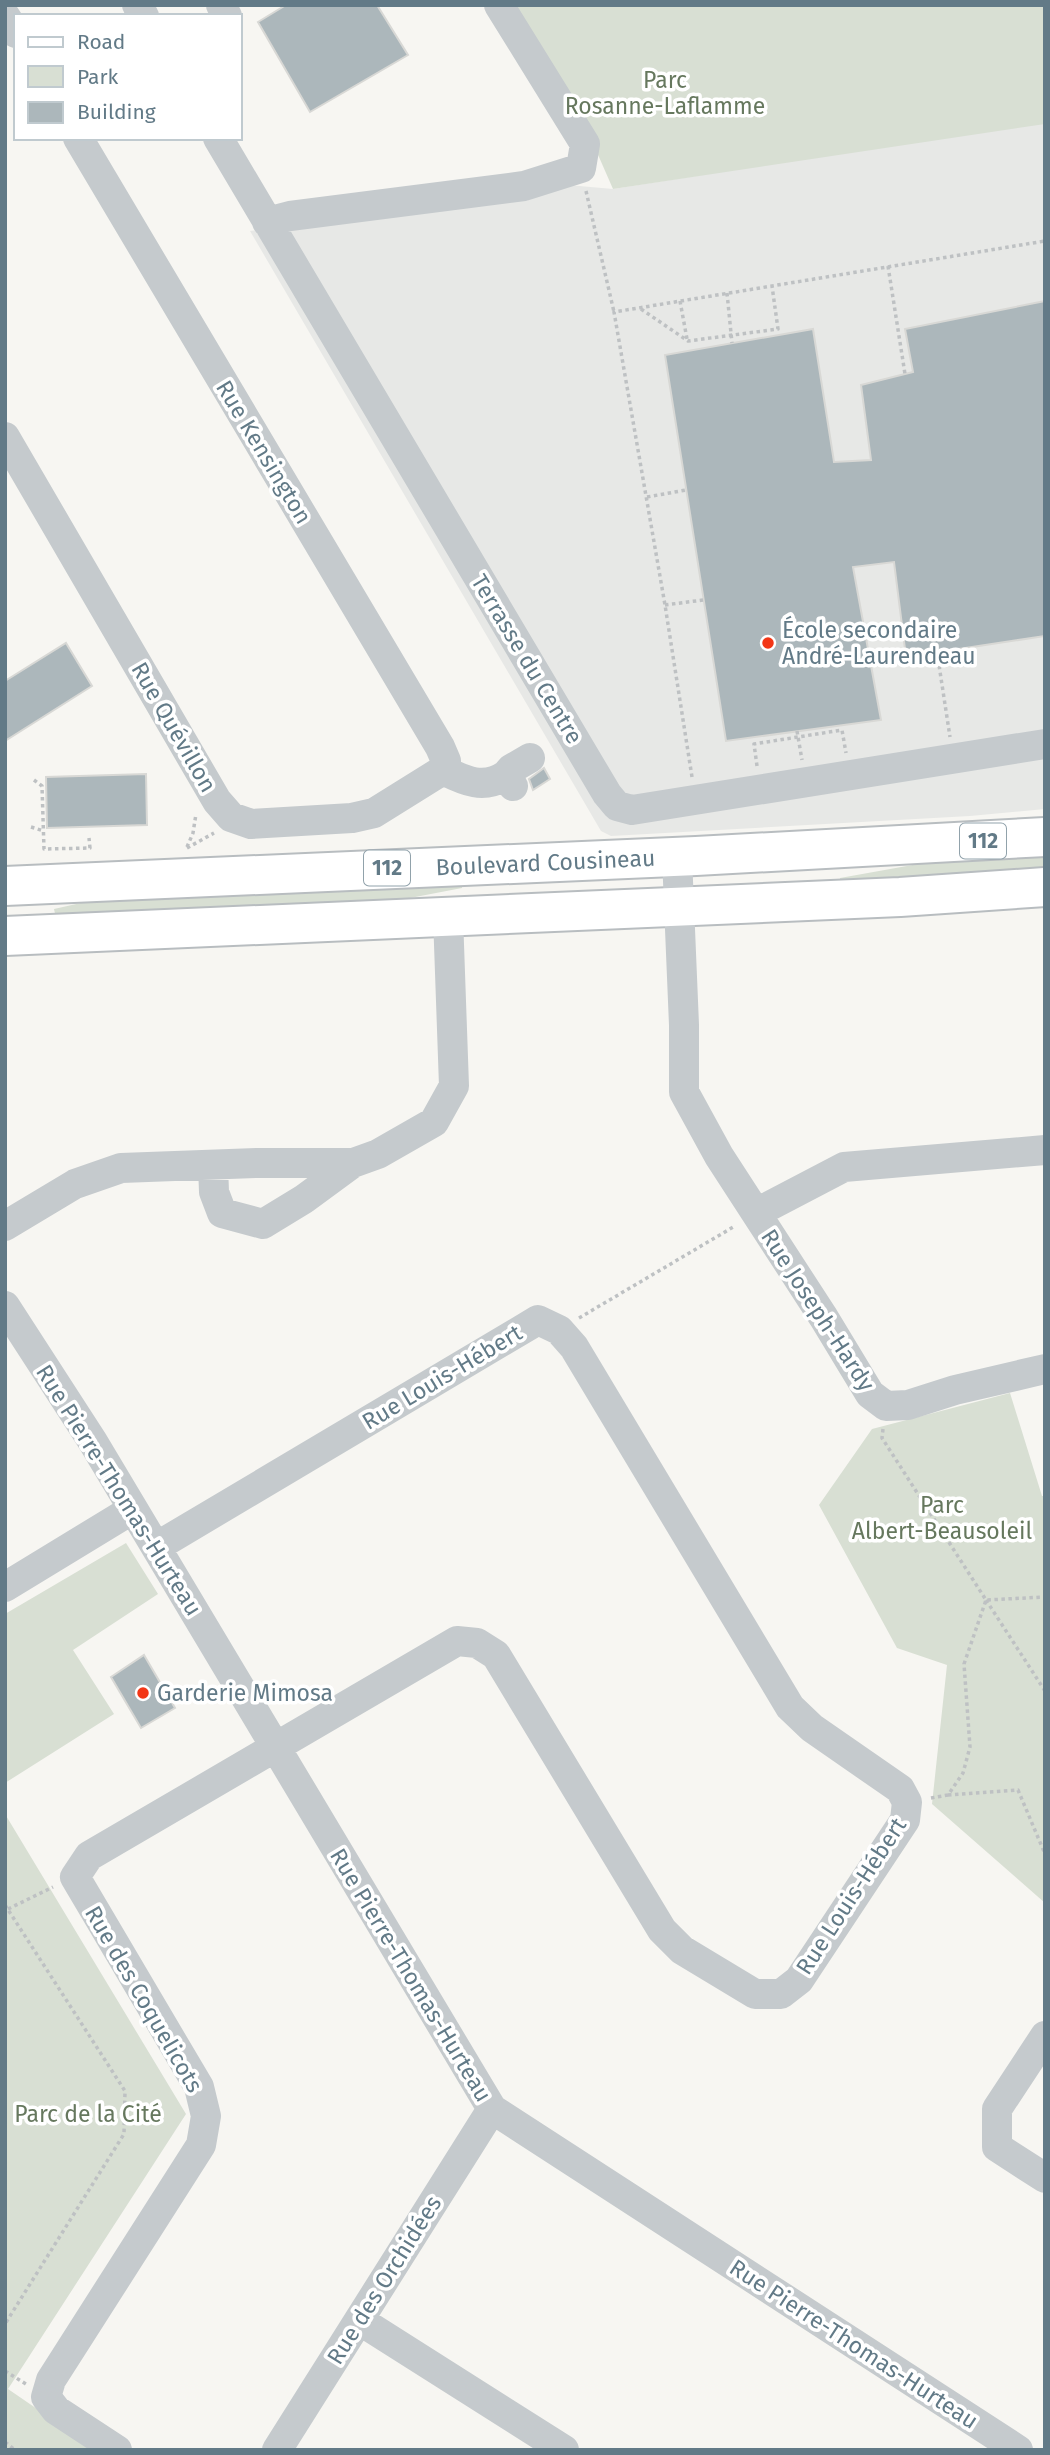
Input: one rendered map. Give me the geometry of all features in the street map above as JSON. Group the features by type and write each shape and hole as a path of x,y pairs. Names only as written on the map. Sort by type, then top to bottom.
{"main road":[{"name":"Boulevard Cousineau","path":"5,886 677,857 1045,837"},
{"name":"112","path":"5,936 968,893 1045,887"}],"street":[{"path":"267,222 290,216 524,186 581,168 585,144 499,5"},
{"name":"Rue Kensington","path":"79,140 440,747 445,757 443,769"},
{"name":"Terrasse du Centre","path":"219,140 607,794 617,806 632,810 1045,744"},
{"name":"Rue Quévillon","path":"5,437 225,812 237,820 251,824 362,817 385,807 443,769"},
{"path":"443,769 462,780 491,783 509,780 511,769 530,758"},
{"name":"Rue Joseph-Hardy","path":"677,857 684,1093 719,1156 870,1394 886,1406 908,1405 967,1387 1045,1369"},
{"path":"213,1165 214,1192 222,1213 263,1224 304,1199 353,1163 378,1154 434,1122 454,1086 448,916"},
{"name":"Rue Joseph-Hardy","path":"756,1213 844,1167 1045,1150"},
{"path":"5,1226 75,1184 121,1168 353,1163"},
{"name":"Rue Pierre-Thomas-Hurteau","path":"5,1306 133,1509 492,2109 1018,2450"},
{"name":"Rue Louis-Hébert","path":"156,1547 538,1321 559,1330 582,1359 790,1707 812,1728 900,1789 907,1802 905,1820 799,1980 781,1994 755,1994 682,1950 662,1930 496,1655 477,1643 457,1641 275,1748"},
{"path":"5,1587 133,1509"},
{"path":"75,1877 89,1856 275,1748"},
{"name":"Rue des Coquelicots","path":"75,1877 199,2087 206,2116 201,2145 51,2380 46,2396 56,2410 117,2450"},
{"path":"1045,2036 997,2109 997,2147 1045,2178"},
{"name":"Rue des Orchidées","path":"277,2450 492,2109"},
{"path":"359,2320 565,2450"}],"path":[{"path":"581,168 614,312 693,781"},
{"path":"614,312 1045,241"},
{"path":"888,267 905,374"},
{"path":"640,307 688,341 778,329 772,286"},
{"path":"727,293 732,343"},
{"path":"680,301 688,341"},
{"path":"646,497 686,490"},
{"path":"665,605 703,600"},
{"path":"937,652 951,742"},
{"path":"754,744 842,727 847,759"},
{"path":"798,734 803,766"},
{"path":"753,738 758,773"},
{"path":"34,780 42,786 44,849 90,848 89,838"},
{"path":"197,807 193,834 186,849 216,832"},
{"path":"31,827 44,831"},
{"path":"559,1330 756,1213"},
{"path":"886,1406 882,1438 1045,1691"},
{"path":"986,1600 1045,1597"},
{"path":"948,1795 963,1773 971,1747 964,1664 986,1600"},
{"path":"907,1802 948,1795 1018,1790 1045,1854"},
{"path":"5,2324 124,2134 125,2091 7,1907 75,1877"},
{"path":"5,2442 15,2450"}],"shaded area":[{"name":"École secondaire André-Laurendeau","path":"1045,121 1045,809 970,816 611,836 601,831 250,231 568,185 613,189"}],"green space":[{"name":"Parc Rosanne-Laflamme","path":"510,5 1045,5 1045,124 613,189 592,141"},
{"path":"1045,855 1045,871 840,882 840,878 918,864"},
{"path":"462,883 462,888 369,903 56,918 54,909 94,900"},
{"name":"Parc Albert-Beausoleil","path":"1010,1393 1042,1496 1045,1496 1045,1903 932,1804 947,1665 897,1648 819,1505 872,1429"},
{"path":"126,1543 158,1594 73,1650 114,1714 5,1783 5,1614"},
{"name":"Parc de la Cité","path":"5,1814 186,2114 8,2389 97,2450 5,2450"}],"building":[{"path":"286,5 377,5 408,55 310,112 258,22"},
{"path":"1045,301 1045,636 906,657 894,562 853,567 881,720 726,741 665,355 813,329 834,462 871,460 861,385 913,372 905,329"},
{"path":"66,643 92,686 5,741 5,681"},
{"path":"544,768 550,779 533,790 529,779"},
{"path":"146,774 147,825 47,828 46,777"},
{"name":"Garderie Mimosa","path":"144,1655 175,1708 141,1728 111,1677"}],"place":[{"name":"École secondaire André-Laurendeau","path":"768,643"},
{"name":"Garderie Mimosa","path":"143,1693"}]}
